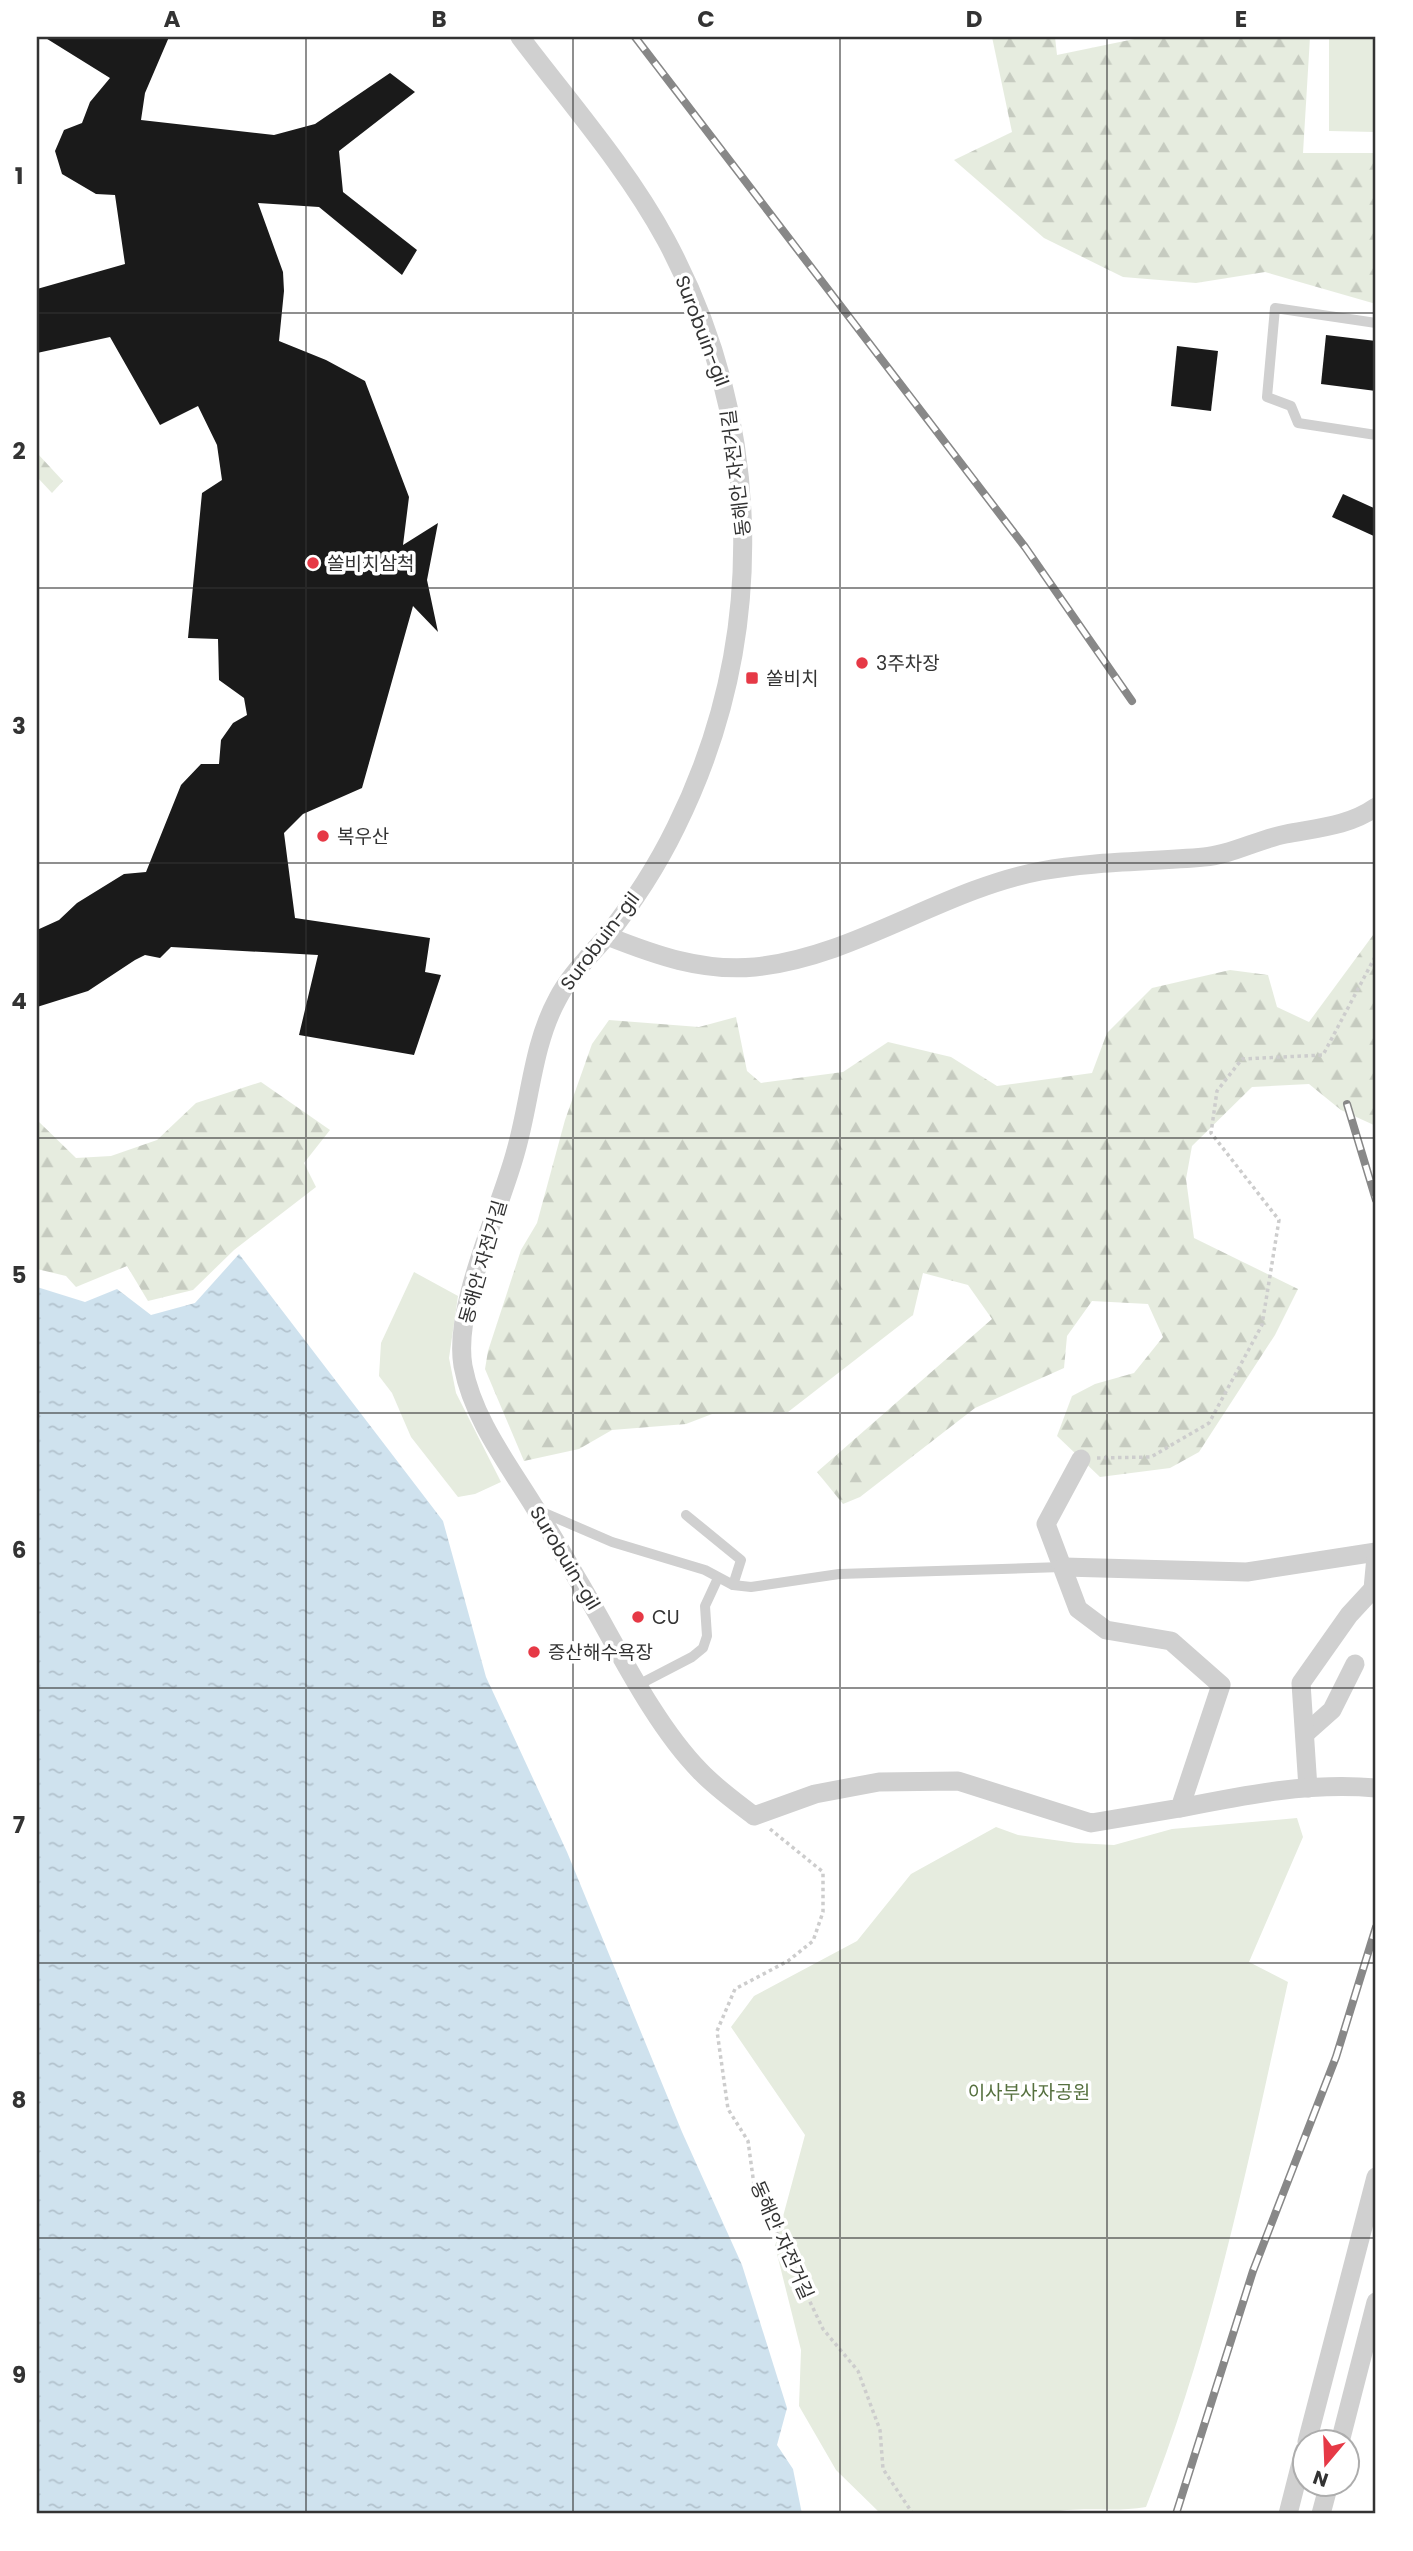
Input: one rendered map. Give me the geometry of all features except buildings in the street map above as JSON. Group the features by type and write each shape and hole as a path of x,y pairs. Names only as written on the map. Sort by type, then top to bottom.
{"street":[{"name":"Surobuin-gil","path":"520,37 618,168 667,241 716,355 734,432 740,481 744,525 744,592 739,632 723,706 703,769 674,831 636,896 607,936 566,983 546,1023 515,1155 472,1289 462,1338 462,1363 496,1449 536,1510 663,1724 700,1771 754,1816"},
{"path":"607,936 700,967 755,967 788,962 828,950 1014,878 1079,866 1208,857 1258,840 1344,822 1376,807"},
{"path":"1082,1459 1046,1524 1078,1609 1106,1630 1171,1641 1222,1685 1180,1808"},
{"path":"1064,1567 1247,1572 1376,1555 1373,1589 1349,1615 1301,1683 1308,1788"},
{"path":"1304,1734 1332,1710 1355,1664"},
{"path":"754,1816 815,1794 879,1783 958,1782 1091,1823 1270,1790 1376,1788"},
{"path":"1311,2428 1376,2177"},
{"path":"1344,2428 1376,2302"}],"lane":[{"path":"1376,323 1275,308 1267,397 1291,406 1298,423 1376,435"},
{"path":"536,1510 612,1542 705,1570 733,1585 774,1586 839,1574 1064,1567"},
{"path":"686,1515 741,1560 733,1585"},
{"path":"640,1684 704,1648 707,1636 705,1606 718,1578"}],"path":[{"path":"1082,1459 1151,1457 1209,1423 1262,1325 1279,1220 1211,1133 1217,1091 1242,1059 1323,1055 1376,955"},
{"name":"동해안 자전거길","path":"754,1816 823,1872 823,1912 813,1941 788,1961 735,1989 717,2031 728,2109 748,2141 754,2185 823,2329 858,2371 880,2430 883,2469 913,2514"}],"green space":[{"path":"992,37 1055,37 1057,55 1144,37 1310,37 1303,153 1376,153 1376,304 1265,272 1196,283 1123,277 1044,238 954,160 1012,132"},
{"path":"1329,37 1376,37 1376,132 1329,131"},
{"path":"37,453 63,481 52,493 37,477"},
{"path":"1376,931 1376,1126 1341,1110 1309,1084 1252,1087 1192,1146 1186,1179 1194,1238 1298,1289 1275,1335 1199,1452 1170,1468 1100,1477 1057,1436 1072,1396 1095,1384 1134,1373 1163,1337 1148,1304 1092,1301 1067,1336 1064,1368 975,1408 860,1497 843,1504 817,1472 992,1319 968,1285 923,1273 913,1315 788,1412 712,1414 686,1424 612,1430 579,1449 524,1461 485,1369 488,1351 521,1250 537,1223 565,1120 592,1044 609,1020 699,1027 736,1017 747,1071 761,1083 843,1072 888,1042 951,1057 997,1086 1092,1073 1107,1033 1152,988 1230,970 1268,975 1277,1007 1309,1022"},
{"path":"261,1082 330,1130 304,1163 316,1187 234,1250 193,1290 148,1301 127,1266 76,1287 66,1276 37,1269 37,1120 76,1158 111,1156 157,1140 196,1103"},
{"path":"414,1272 458,1296 449,1358 456,1393 501,1482 475,1494 458,1497 411,1437 392,1393 379,1376 381,1343"},
{"name":"이사부사자공원","path":"1297,1818 1303,1837 1249,1962 1288,1982 1228,2248 1191,2379 1146,2507 1070,2510 1045,2514 881,2514 836,2470 799,2406 801,2350 775,2246 805,2135 731,2027 754,1996 857,1941 911,1874 996,1827 1018,1835 1114,1845 1172,1829"}],"water":[{"path":"239,1254 443,1521 486,1677 567,1852 682,2132 742,2265 787,2408 777,2445 793,2469 802,2514 37,2514 37,1287 85,1302 117,1289 151,1315 195,1303"}],"railway":[{"path":"635,37 1025,547 1132,701"},
{"path":"1347,1104 1376,1200"},
{"path":"1176,2514 1253,2271 1336,2057 1376,1927"}],"place":[{"name":"쏠비치삼척","path":"313,563"},
{"name":"3주차장","path":"862,663"},
{"name":"쏠비치","path":"752,678"},
{"name":"복우산","path":"323,836"},
{"name":"CU","path":"638,1617"},
{"name":"증산해수욕장","path":"534,1652"}]}
